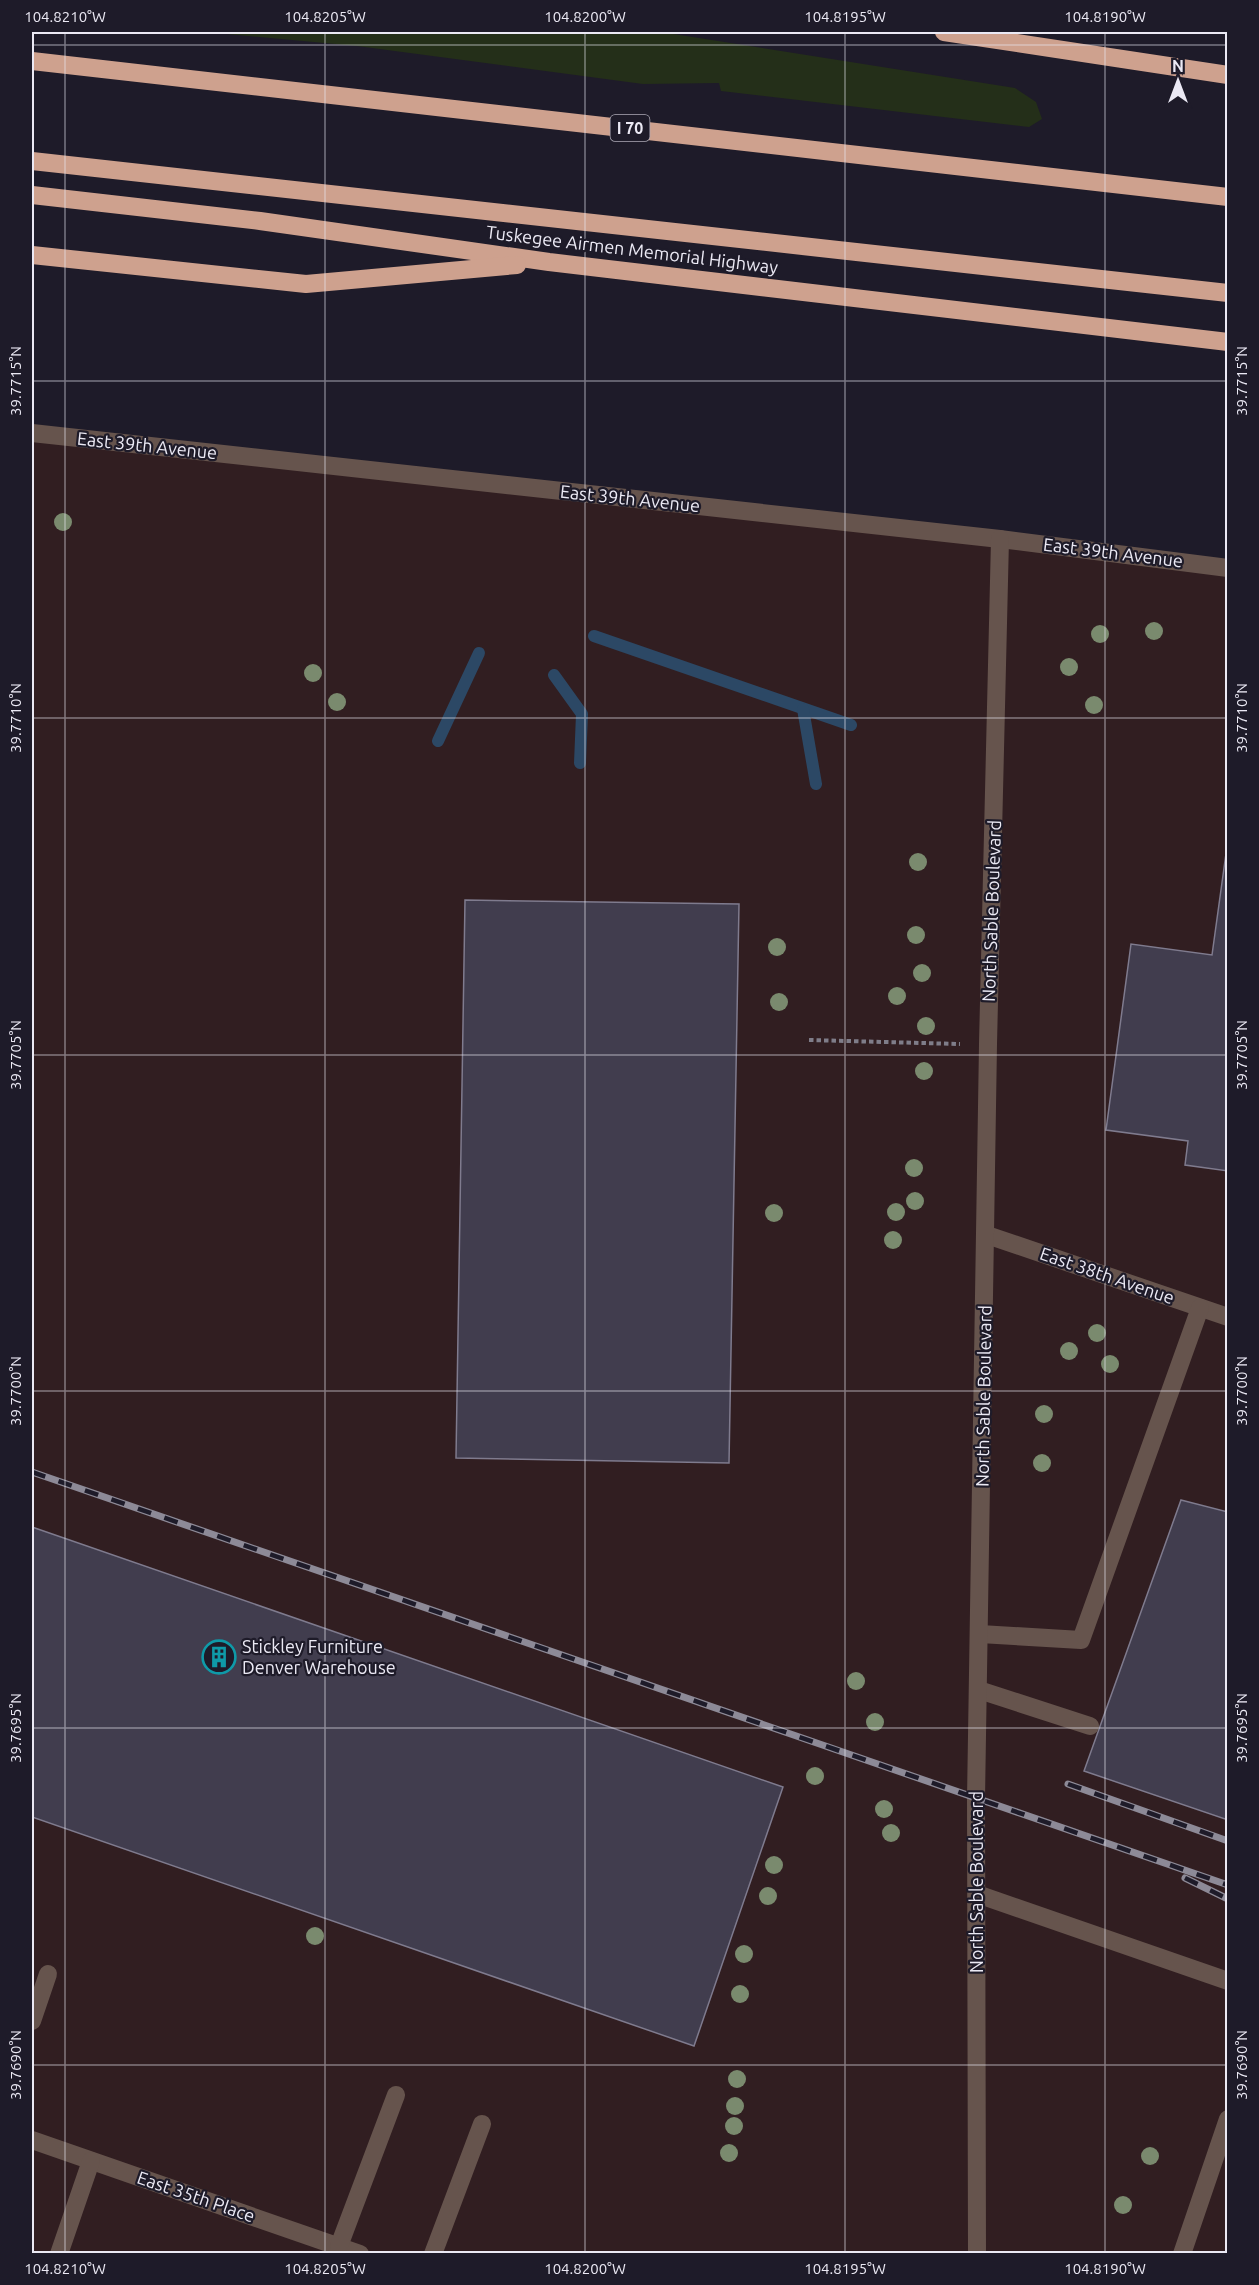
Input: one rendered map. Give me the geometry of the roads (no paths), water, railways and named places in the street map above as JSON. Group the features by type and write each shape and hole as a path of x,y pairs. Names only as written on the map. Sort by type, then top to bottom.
{"highway":[{"path":"944,32 1227,75"},
{"name":"I 70","path":"32,61 1227,196"},
{"path":"32,161 1227,293"},
{"name":"Tuskegee Airmen Memorial Highway","path":"32,195 260,221 549,262 1227,342"},
{"path":"32,255 306,284 549,262"}],"street":[{"name":"East 39th Avenue","path":"32,433 1000,539 1227,567"},
{"name":"North Sable Boulevard","path":"977,2253 979,1690 988,1044 1000,539"},
{"name":"East 38th Avenue","path":"987,1235 1227,1317"},
{"path":"980,1634 1081,1640 1200,1308"},
{"path":"979,1690 1090,1726"},
{"path":"977,1894 1227,1981"},
{"path":"32,2021 48,1974"},
{"path":"339,2246 396,2095"},
{"path":"1182,2253 1227,2120"},
{"path":"433,2253 482,2124"},
{"name":"East 35th Place","path":"32,2140 315,2246 339,2246 360,2253"},
{"path":"59,2253 91,2161"}],"waterway":[{"path":"594,636 851,725"},
{"path":"438,741 479,653"},
{"path":"554,675 582,714 580,763"},
{"path":"803,709 816,784"}],"railway":[{"path":"32,1472 1228,1885"},
{"path":"1068,1784 1228,1841"},
{"path":"1185,1878 1228,1899"}],"place":[{"name":"Stickley Furniture Denver Warehouse","path":"219,1657"}]}
